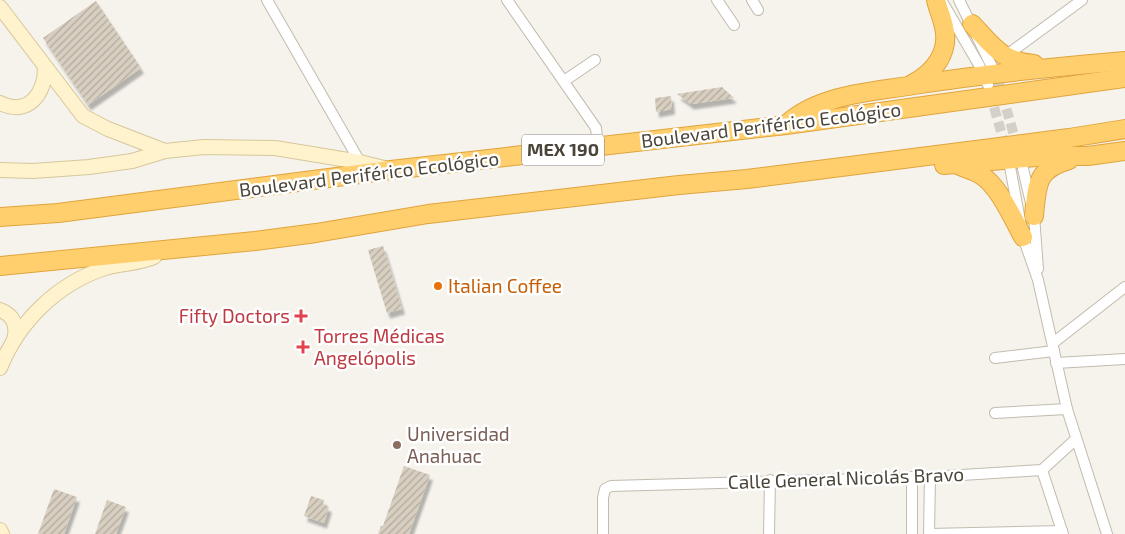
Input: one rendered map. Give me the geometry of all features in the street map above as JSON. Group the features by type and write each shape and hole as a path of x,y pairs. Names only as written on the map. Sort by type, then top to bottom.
{"highway":[{"path":"906,86 928,74 943,53 946,45 945,29 936,0"},
{"path":"972,24 1004,57 1029,64 1055,67"},
{"path":"786,125 797,115 831,100 906,86 991,78 1055,67 1125,61"},
{"name":"Boulevard Periférico Ecológico","path":"0,217 58,213 391,170 786,125 1125,78"},
{"name":"MEX 190","path":"0,266 170,250 316,233 428,214 747,179 1069,138 1125,129"},
{"path":"1034,216 1037,188 1042,174 1048,168 1057,163 1088,156 1125,151"},
{"path":"747,179 756,182 789,182 1014,157 1088,156"},
{"path":"954,164 973,171 987,180 1001,198 1023,237"}],"street":[{"path":"267,0 360,162"},
{"path":"507,0 596,128 598,146"},
{"path":"717,0 734,25"},
{"path":"752,0 758,10"},
{"path":"941,0 991,78"},
{"path":"959,0 972,24 991,78"},
{"path":"1004,57 1082,0"},
{"path":"0,8 83,116 108,129 165,151"},
{"path":"564,81 595,60"},
{"path":"0,103 16,107 31,103 40,94 45,67"},
{"path":"0,170 33,171 89,167 132,161 165,151 204,147 275,148 360,162 391,170"},
{"path":"1014,157 1034,216 1038,280"},
{"path":"1014,157 1023,237 1038,280 1067,409 1107,534"},
{"path":"0,368 14,340 39,309 76,282 105,268 146,260 170,250"},
{"path":"995,358 1053,347 1125,287"},
{"path":"0,310 10,314 14,323 14,340"},
{"path":"1056,363 1125,358"},
{"path":"995,413 1067,409"},
{"path":"930,477 929,534 1063,532 1042,470 1076,439"},
{"name":"Calle General Nicolás Bravo","path":"603,534 603,498 605,489 611,486 770,480 930,477 1042,470"},
{"path":"912,477 912,534"},
{"path":"769,534 770,480"},
{"path":"0,530 2,534"}],"building":[{"path":"96,1 141,68 88,105 43,38"},
{"path":"722,87 734,98 691,104 677,94"},
{"path":"671,96 672,109 656,112 655,98"},
{"path":"383,246 402,309 387,313 368,250"},
{"path":"404,466 430,475 409,534 378,534 381,526 383,526"},
{"path":"54,489 77,497 64,534 38,534"},
{"path":"311,496 324,500 323,504 329,507 324,523 304,516"},
{"path":"107,500 126,507 116,534 95,534"}],"tunnel":[{"path":"998,80 1018,149"},
{"path":"990,93 1006,149"}],"place":[{"name":"Italian Coffee","path":"438,286"},
{"name":"Fifty Doctors","path":"301,316"},
{"name":"Torres Médicas Angelópolis","path":"303,347"},
{"name":"Universidad Anahuac","path":"397,445"}]}
